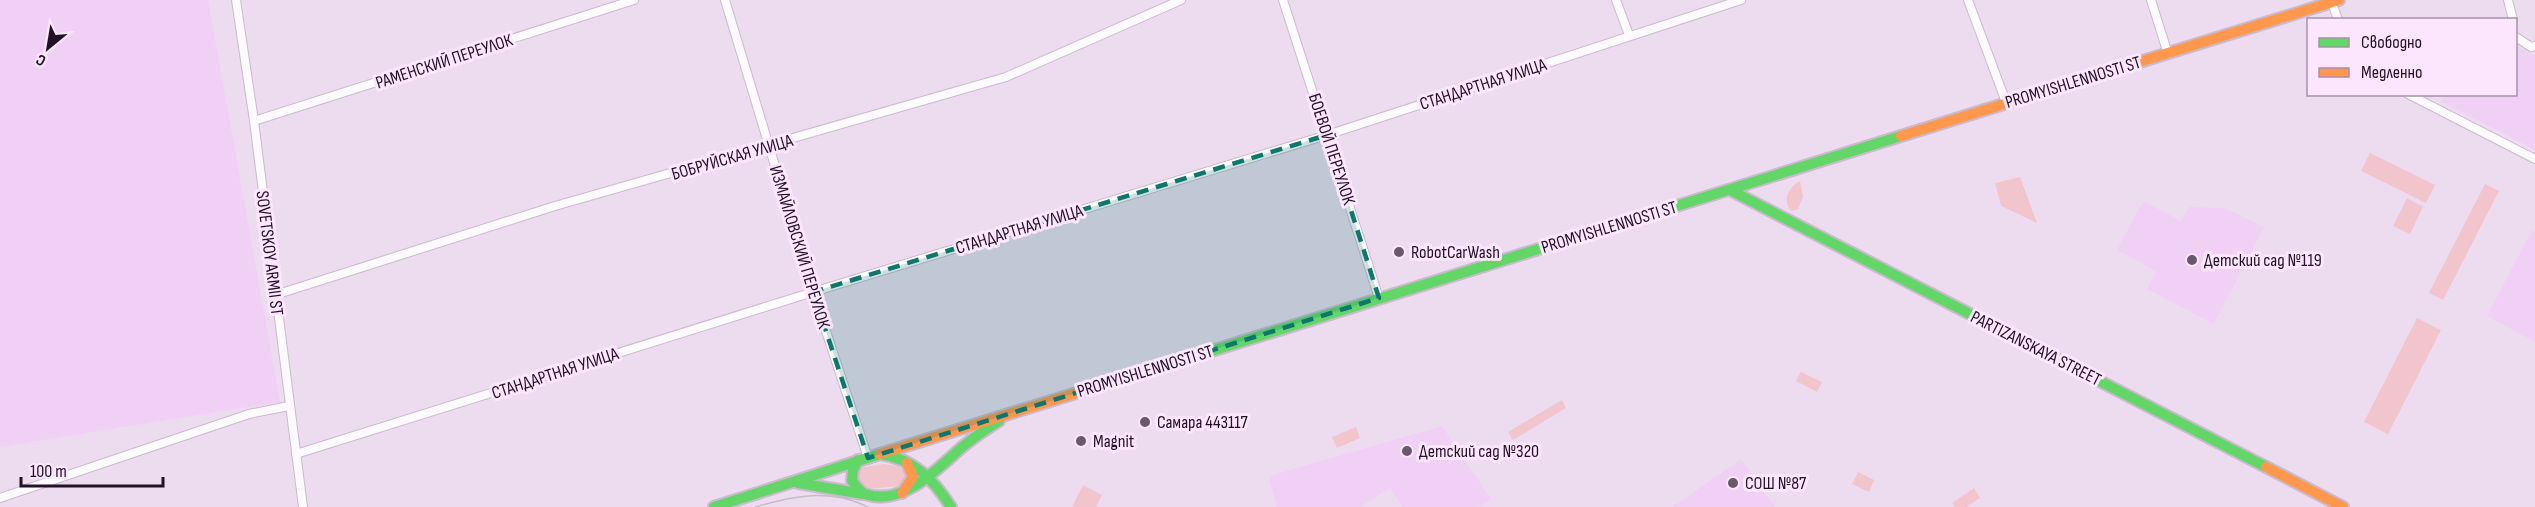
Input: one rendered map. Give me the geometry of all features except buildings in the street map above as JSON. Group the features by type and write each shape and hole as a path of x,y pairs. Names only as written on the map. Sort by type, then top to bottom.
{"main road":[{"name":"PROMYISHLENNOSTI ST","path":"880,454 2334,1"},
{"name":"PARTIZANSKAYA STREET","path":"1730,190 2343,507"},
{"path":"795,483 866,495 890,496 914,490 930,479 963,446 1012,413"},
{"path":"714,507 880,454 894,456 914,464 930,479 951,507"},
{"path":"894,456 909,464 912,471 912,481 902,493"},
{"path":"863,459 853,470 852,481 878,507"}],"street":[{"name":"SOVETSKOY ARMII ST","path":"236,0 254,121 303,507"},
{"name":"РАМЕНСКИЙ ПЕРЕУЛОК","path":"254,121 634,0"},
{"name":"ИЗМАЙЛОВСКИЙ ПЕРЕУЛОК","path":"724,0 863,459"},
{"name":"БОБРУЙСКАЯ УЛИЦА","path":"275,295 555,206 1006,77 1181,0"},
{"name":"БОЕВОЙ ПЕРЕУЛОК","path":"1283,0 1379,297"},
{"path":"1616,0 1629,35"},
{"name":"СТАНДАРТНАЯ УЛИЦА","path":"296,454 813,292 1327,135 1741,0"},
{"path":"1968,0 2006,102"},
{"path":"2151,0 2168,54"},
{"path":"2508,0 2512,18"},
{"path":"2334,1 2338,18"},
{"path":"2517,38 2532,47 2535,46"},
{"path":"2412,96 2535,159"},
{"path":"0,498 249,414 289,406"}],"highlighted area":[{"path":"1327,135 1379,298 868,458 813,292"}],"shaded area":[{"path":"0,0 208,0 280,402 0,447"},
{"path":"2517,46 2535,55 2535,150 2441,101 2444,96 2517,96"},
{"path":"2370,153 2435,185 2426,203 2361,171"},
{"path":"2020,177 2037,223 2001,206 1995,183"},
{"path":"1800,181 1803,197 1798,209 1791,211 1787,202 1788,194 1792,187"},
{"path":"2485,184 2499,191 2443,300 2429,293"},
{"path":"2407,198 2423,207 2410,234 2393,226"},
{"name":"Детский сад №119","path":"2143,201 2181,221 2189,207 2225,208 2264,227 2214,324 2147,289 2156,271 2117,250"},
{"path":"2532,230 2535,232 2535,342 2487,316"},
{"path":"2417,318 2441,330 2388,434 2364,422"},
{"path":"1801,372 1822,382 1817,392 1796,381"},
{"path":"1562,400 1566,408 1513,440 1508,432"},
{"name":"Детский сад №320","path":"1442,426 1491,499 1479,507 1402,507 1390,488 1360,507 1277,507 1269,476"},
{"path":"1356,427 1360,438 1337,448 1332,437"},
{"name":"СОШ №87","path":"1741,459 1775,507 1673,507"},
{"path":"884,464 898,466 905,471 905,479 901,486 868,489 856,480 859,468"},
{"path":"1858,472 1874,480 1869,492 1852,484"},
{"path":"1083,485 1102,495 1096,507 1072,507"},
{"path":"1974,488 1980,498 1966,507 1955,507 1952,503"}],"tram line":[{"path":"755,507 797,497 812,496 840,497 868,507"}],"traffic: fast":[{"path":"1202,354 1901,136"},
{"path":"1730,190 2266,467"},
{"path":"858,460 853,470 852,481 860,490 865,494 879,497 892,495 918,484 970,441 999,421"},
{"path":"714,507 880,454 903,460 913,466 930,479 951,507"},
{"path":"798,483 863,494"}],"traffic: slow":[{"path":"1901,136 2339,0"},
{"path":"880,454 1202,354"},
{"path":"902,493 913,477 907,463"},
{"path":"2266,467 2343,507"}],"place":[{"name":"RobotCarWash","path":"1399,252"},
{"name":"Детский сад №119","path":"2192,260"},
{"name":"Самара 443117","path":"1145,422"},
{"name":"Magnit","path":"1081,441"},
{"name":"Детский сад №320","path":"1407,451"},
{"name":"СОШ №87","path":"1733,483"}]}
